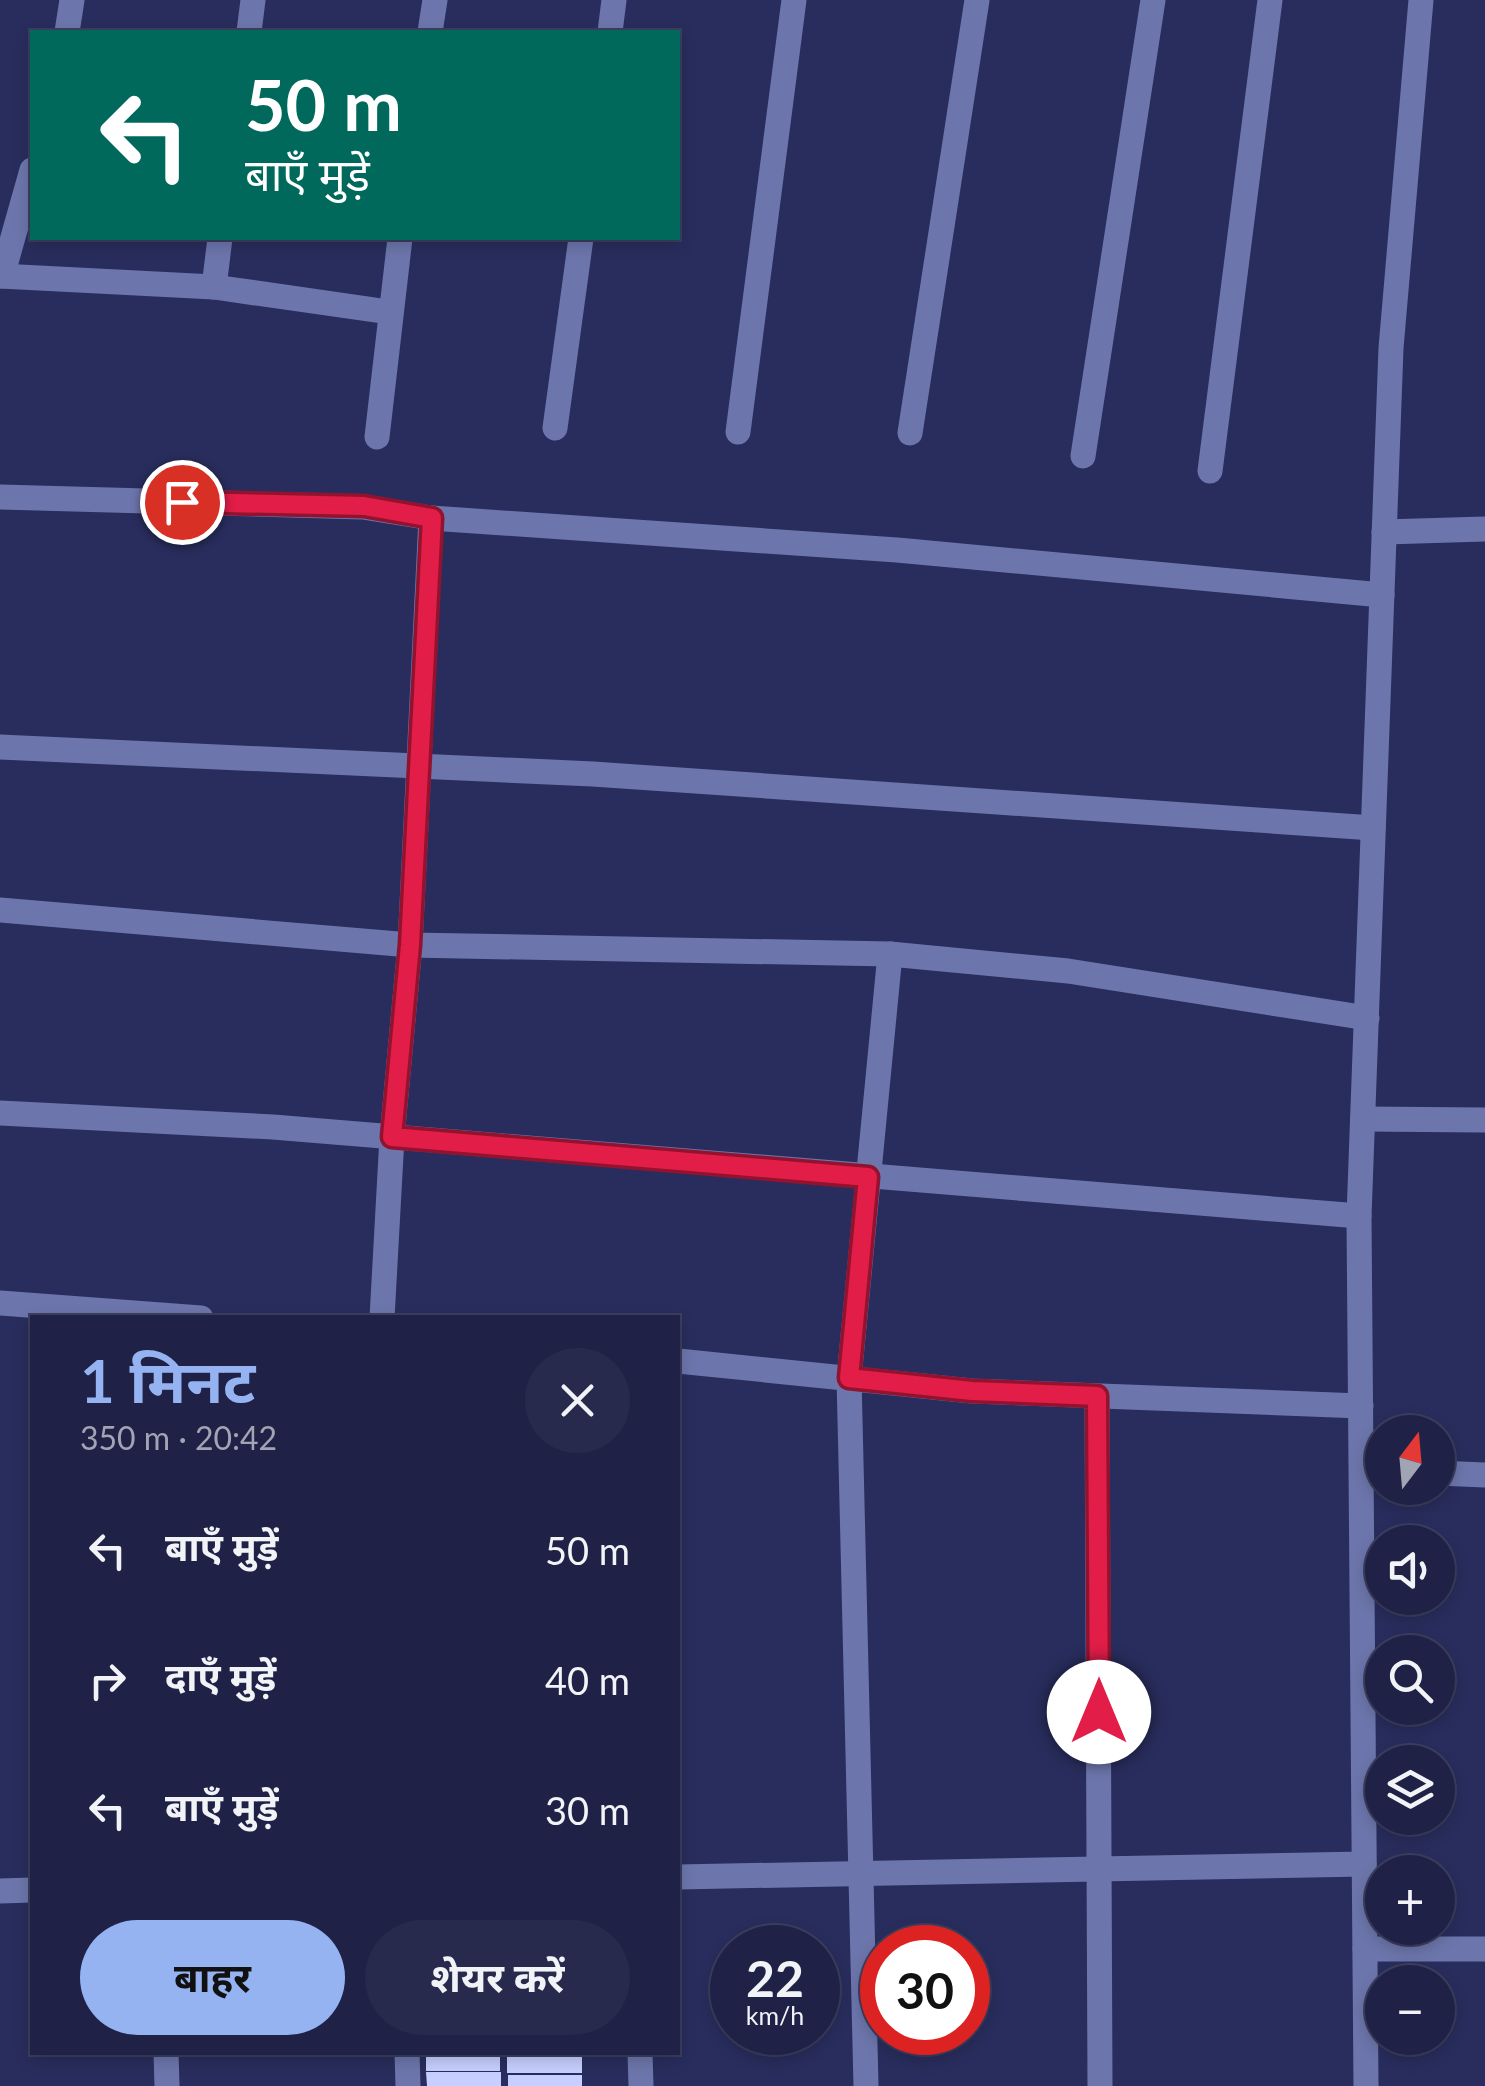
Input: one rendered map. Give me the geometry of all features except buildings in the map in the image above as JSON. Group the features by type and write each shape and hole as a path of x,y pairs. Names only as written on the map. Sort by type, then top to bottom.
{"street":[{"path":"67,30 72,0"},
{"path":"249,30 253,0"},
{"path":"430,30 434,0"},
{"path":"610,30 614,0"},
{"path":"738,432 794,0"},
{"path":"910,433 977,0"},
{"path":"1083,456 1153,0"},
{"path":"1210,471 1270,0"},
{"path":"1365,1429 1361,1406 1360,1216 1391,348 1421,0"},
{"path":"30,177 1,276 214,287 390,312"},
{"path":"214,287 220,240"},
{"path":"377,437 400,240"},
{"path":"555,428 581,240"},
{"path":"0,497 364,506 432,518 897,550 1382,595"},
{"path":"382,1315 392,1137 410,945 432,518"},
{"path":"1384,532 1485,529"},
{"path":"0,747 418,763 1373,828"},
{"path":"0,910 410,945 890,954 1068,970 1367,1018"},
{"path":"866,2086 849,1378 890,954"},
{"path":"0,1113 392,1137 1360,1216"},
{"path":"1363,1120 1485,1120"},
{"path":"0,1303 145,1315"},
{"path":"680,1360 972,1391 1361,1406"},
{"path":"1097,1396 1100,2086"},
{"path":"1455,1474 1485,1475"},
{"path":"1366,2086 1364,1864 1371,1505"},
{"path":"680,1878 1364,1864"},
{"path":"0,1891 30,1890"},
{"path":"1365,1949 1485,1950"},
{"path":"166,2055 167,2086"},
{"path":"407,2055 408,2086"},
{"path":"640,2055 641,2086"}],"route":[{"path":"182,502 364,506 432,518 410,945 392,1137 868,1177 849,1378 972,1391 1097,1396 1099,1712"}]}
